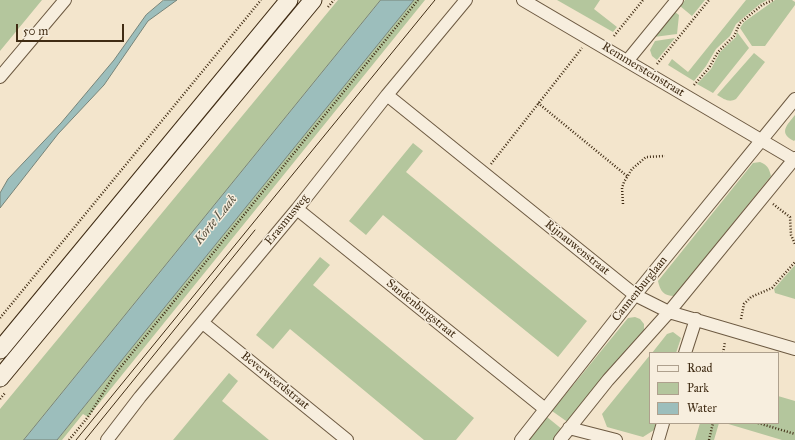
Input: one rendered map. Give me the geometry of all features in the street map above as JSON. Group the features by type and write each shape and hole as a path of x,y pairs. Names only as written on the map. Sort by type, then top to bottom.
{"main road":[{"path":"0,350 289,0"},
{"path":"0,378 313,0"}],"street":[{"path":"0,77 65,0"},
{"name":"Erasmusweg","path":"111,439 140,397 297,209 466,0"},
{"name":"Remmersteinstraat","path":"523,0 795,159"},
{"path":"628,60 677,0"},
{"name":"Rijnauwenstraat","path":"388,95 635,295 669,312 795,349"},
{"name":"Cannenburglaan","path":"521,440 635,295 795,99"},
{"path":"560,440 608,380 669,312 795,159"},
{"name":"Sandenburgstraat","path":"297,209 545,410"},
{"path":"685,352 696,319"},
{"name":"Beverweerdstraat","path":"203,323 347,440"},
{"path":"658,440 663,424"},
{"path":"569,428 598,438 616,440"}],"path":[{"path":"0,318 261,0"},
{"path":"69,440 88,417 116,374 418,0"},
{"path":"614,36 643,0"},
{"path":"657,64 709,0"},
{"path":"685,94 709,68 718,52 734,36 740,23 762,5 773,0"},
{"path":"484,172 590,38"},
{"path":"538,103 627,176"},
{"path":"623,204 622,188 627,176 646,157 665,156"},
{"path":"763,197 790,217 791,236 795,244"},
{"path":"738,332 744,304 751,297 772,288 795,262"},
{"path":"709,440 713,424"},
{"path":"761,424 795,434"}],"green space":[{"path":"0,0 42,0 0,51"},
{"path":"338,0 381,0 24,440 0,440 0,409"},
{"path":"414,0 425,0 88,417 83,414 62,440 57,440"},
{"path":"557,0 600,0 594,9 617,27 613,32"},
{"path":"685,0 705,0 692,16 680,6"},
{"path":"746,0 767,0 736,24 730,36 716,49 706,66 694,81 668,65 672,59 688,72"},
{"path":"775,0 792,0 795,2 795,5 765,46 752,46 740,28 744,22"},
{"path":"675,12 679,15 677,34 654,37"},
{"path":"737,32 749,48 713,93 697,84 711,69 720,52 736,37"},
{"path":"675,38 657,60 652,56 650,50 655,41"},
{"path":"754,53 765,62 736,99 729,101 717,95"},
{"path":"795,115 794,141 786,135 785,132 787,126"},
{"path":"413,143 423,151 406,172 587,321 558,357 383,215 366,235 349,221"},
{"path":"760,162 765,164 770,171 771,176 674,296 665,294 661,290 658,281 753,163"},
{"path":"320,257 330,265 313,285 474,418 456,440 424,440 290,329 273,349 256,335"},
{"path":"795,265 795,299 775,293 774,289"},
{"path":"635,317 640,319 644,324 644,331 569,423 552,411 628,318"},
{"path":"673,332 681,338 676,352 653,352 667,334"},
{"path":"649,356 649,424 656,424 654,430 643,437 607,427 602,414"},
{"path":"229,373 238,381 222,401 269,440 173,440"},
{"path":"779,396 795,401 795,440 782,440 728,424 779,424"},
{"path":"547,417 563,430 555,440 529,440"},
{"path":"700,424 719,424 714,440 695,440"}],"water":[{"path":"164,0 177,0 148,21 104,85 58,134 0,208 0,193 8,179 61,123 114,60 146,15"},
{"name":"Korte Laak","path":"381,0 414,0 57,440 24,440"}],"tram line":[{"path":"76,440 435,0"},
{"path":"85,440 255,230"}]}
